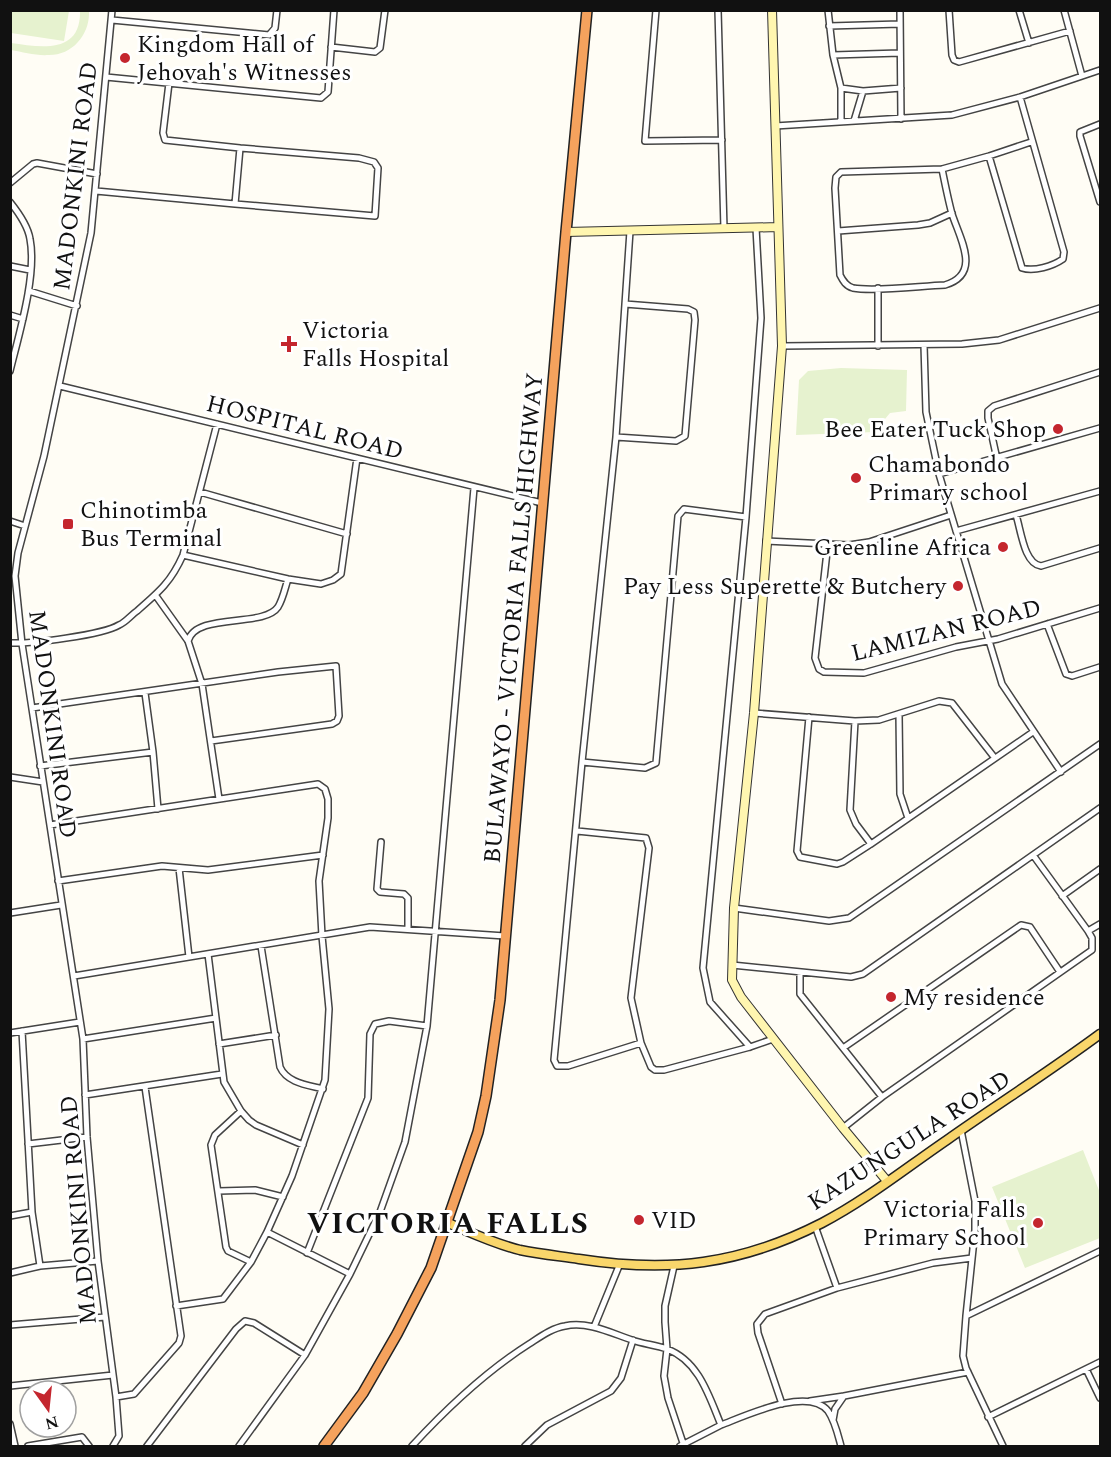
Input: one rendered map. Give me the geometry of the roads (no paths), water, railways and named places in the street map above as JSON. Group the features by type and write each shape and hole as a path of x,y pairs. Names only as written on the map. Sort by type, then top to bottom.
{"highway":[{"name":"BULAWAYO - VICTORIA FALLS HIGHWAY","path":"324,1446 363,1393 431,1268 478,1131 486,1096 495,1044 587,10"}],"main road":[{"name":"KAZUNGULA ROAD","path":"448,1223 488,1240 520,1250 619,1266 674,1266 750,1252 815,1226 859,1201 1101,1034"}],"street":[{"name":"MADONKINI ROAD","path":"112,10 91,232 60,386 15,576 22,644 83,1039 87,1137 98,1261 119,1436 113,1446"},
{"path":"112,20 269,34 275,28 277,10"},
{"path":"106,77 324,97 328,92 334,10"},
{"path":"331,47 375,52 380,48 385,10"},
{"path":"656,10 645,141 722,140"},
{"path":"718,10 724,229"},
{"path":"772,10 782,346 754,713 734,908 732,980 736,989 773,1039 887,1181"},
{"path":"828,10 833,55 841,88 841,122"},
{"path":"900,10 901,119"},
{"path":"949,10 952,55 954,60 959,62 1070,31"},
{"path":"1019,10 1029,43"},
{"path":"1064,10 1082,76"},
{"path":"829,26 900,24"},
{"path":"833,55 900,53"},
{"path":"775,126 952,115 1020,97 1101,70"},
{"path":"96,191 375,216 378,168 374,162 359,158 165,140 163,135 169,83"},
{"path":"841,88 862,91 901,88"},
{"path":"854,121 862,91"},
{"path":"989,156 1022,268 1029,270 1057,264 1063,259 1064,252 1020,97"},
{"path":"1101,124 1083,129 1080,136 1101,202"},
{"path":"942,169 952,213 966,256 961,276 945,285 851,288 843,282 840,275 835,188 836,177 841,172 942,169 1031,142"},
{"path":"236,204 240,148"},
{"path":"10,183 37,163 98,174"},
{"path":"10,202 30,237 29,291 10,371"},
{"path":"838,231 918,225 930,223 952,213"},
{"path":"566,232 778,227"},
{"path":"750,1047 710,1002 703,968 746,517 761,318 756,228"},
{"path":"630,231 616,437 554,1060 557,1066 568,1066 641,1043"},
{"path":"10,266 30,270"},
{"path":"878,288 878,346"},
{"path":"29,291 77,306"},
{"path":"616,437 676,441 685,436 695,320 694,312 688,309 625,304"},
{"path":"782,346 962,344 999,340 1101,308"},
{"path":"10,315 23,318"},
{"path":"924,345 926,412 939,474 991,641 1002,684 1061,772"},
{"path":"997,459 988,411 994,406 1101,372"},
{"name":"HOSPITAL ROAD","path":"60,386 474,488 542,502"},
{"path":"10,643 22,644 89,634 118,626 156,596 175,572 183,555 217,424"},
{"path":"939,474 1101,428"},
{"path":"183,555 288,579 321,584 338,577 341,574 357,458"},
{"path":"239,1446 305,1355 350,1274 380,1212 405,1142 427,1026 474,488"},
{"path":"956,531 1101,491"},
{"path":"200,492 347,534"},
{"path":"582,762 645,768 656,763 678,516 684,509 746,517"},
{"path":"766,541 849,545 869,542 951,515"},
{"path":"1016,515 1029,559 1034,565 1041,566 1101,548"},
{"path":"10,521 25,526"},
{"name":"LAMIZAN ROAD","path":"828,543 815,658 819,669 824,672 864,673 956,647 991,641 1101,608"},
{"path":"188,641 190,634 199,627 263,615 274,610 278,607 288,579"},
{"path":"156,596 188,641 202,684 219,799"},
{"path":"1047,624 1066,674 1072,676 1101,667"},
{"path":"32,708 278,672 336,666 339,716 332,724 211,741"},
{"path":"145,693 158,809"},
{"path":"754,713 855,721 879,720 939,701 952,703 994,757"},
{"path":"899,714 900,794 908,818"},
{"path":"809,717 798,855 837,864 871,844 1033,732"},
{"path":"855,721 850,810 856,824 871,844"},
{"path":"734,908 829,921 849,918 1101,744"},
{"path":"40,766 153,752"},
{"path":"10,777 43,782"},
{"path":"50,825 318,784 326,789 328,818 319,881 330,1025 323,1089 283,1197 251,1262 223,1299 176,1306"},
{"path":"732,965 851,977 863,974 1101,808"},
{"path":"577,831 646,838 649,848 631,998 641,1043 651,1067 655,1070 664,1070 773,1039"},
{"path":"381,842 377,889 380,892 404,894 408,898 408,928"},
{"path":"58,881 162,866 208,870 323,855"},
{"path":"843,1128 882,1097 1092,950 1092,938 1088,931 1033,855"},
{"path":"179,868 189,957"},
{"path":"1062,896 1101,869"},
{"path":"10,913 61,905"},
{"path":"1088,931 1101,924"},
{"path":"843,1048 1022,925 1030,927 1060,972"},
{"path":"74,976 370,927 505,936"},
{"path":"261,946 283,1074 292,1080 323,1089"},
{"path":"208,954 224,1082 241,1111 256,1125 303,1145"},
{"path":"800,972 800,994 882,1097"},
{"path":"83,1039 216,1018"},
{"path":"307,1253 368,1098 370,1034 375,1024 388,1021 427,1026"},
{"path":"10,1032 80,1022"},
{"path":"22,1031 32,1212 40,1266"},
{"path":"219,1044 276,1035"},
{"path":"85,1095 222,1074"},
{"path":"116,1397 134,1394 179,1343 181,1336 145,1087"},
{"path":"241,1111 212,1138 211,1148 227,1249 251,1262"},
{"path":"961,1130 975,1201 963,1356 968,1372 1003,1446"},
{"path":"28,1144 87,1137"},
{"path":"219,1191 255,1190 283,1197"},
{"path":"10,1216 32,1212"},
{"path":"815,1226 837,1288"},
{"path":"267,1232 350,1274"},
{"path":"966,1316 1101,1251"},
{"path":"782,1404 757,1324 765,1314 837,1288 933,1263 972,1258"},
{"path":"10,1273 40,1266 98,1261"},
{"path":"594,1327 619,1266"},
{"path":"674,1266 665,1306 664,1322 668,1349 664,1376 682,1446 721,1425 782,1404 844,1396 968,1372"},
{"path":"10,1325 105,1317"},
{"path":"147,1446 236,1329 245,1321 254,1323 305,1355"},
{"path":"412,1446 437,1418 506,1359 551,1331 565,1326 594,1327 668,1349 681,1356 692,1365 721,1425"},
{"path":"525,1446 547,1425 611,1391 621,1378 633,1340"},
{"path":"988,1417 1101,1362"},
{"path":"1086,1369 1101,1398"},
{"path":"10,1386 113,1375"},
{"path":"833,1420 835,1409 844,1396"},
{"path":"808,1401 826,1409 833,1420 842,1446"},
{"path":"10,1424 15,1446"},
{"path":"28,1446 82,1437 89,1446"}],"place":[{"name":"Kingdom Hall of Jehovah's Witnesses","path":"125,58"},
{"name":"Victoria Falls Hospital","path":"289,344"},
{"name":"Bee Eater Tuck Shop","path":"1058,429"},
{"name":"Chamabondo Primary school","path":"856,478"},
{"name":"Chinotimba Bus Terminal","path":"68,524"},
{"name":"Greenline Africa","path":"1003,547"},
{"name":"Pay Less Superette & Butchery","path":"958,586"},
{"name":"My residence","path":"891,997"},
{"name":"VID","path":"639,1220"},
{"name":"Victoria Falls Primary School","path":"1038,1223"}],"district":[{"name":"VICTORIA FALLS","path":"448,1223"}]}
